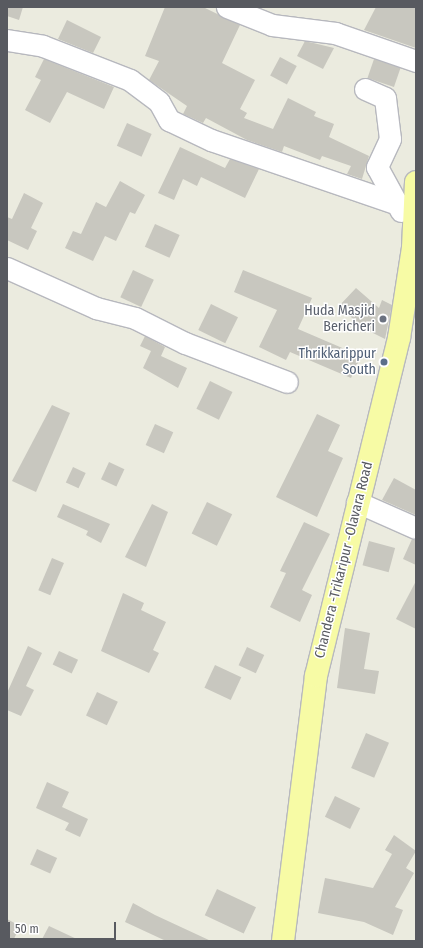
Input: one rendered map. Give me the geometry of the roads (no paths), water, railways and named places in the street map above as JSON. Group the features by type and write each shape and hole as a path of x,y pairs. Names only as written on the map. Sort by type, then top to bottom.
{"main road":[{"name":"Chandera -Trikaripur -Olavara Road","path":"283,941 316,676 357,502 399,338 414,237 406,207 416,182"}],"street":[{"path":"227,7 272,25 335,33 416,61"},
{"path":"7,40 43,46 130,80 158,102 170,120 211,140 406,207"},
{"path":"366,89 385,98 390,139 377,167 406,207"},
{"path":"7,268 96,308 135,318 185,343 287,382"},
{"path":"357,502 416,528"}],"place":[{"name":"Huda Masjid Bericheri","path":"383,319"},
{"name":"Thrikkarippur South","path":"384,362"}]}
